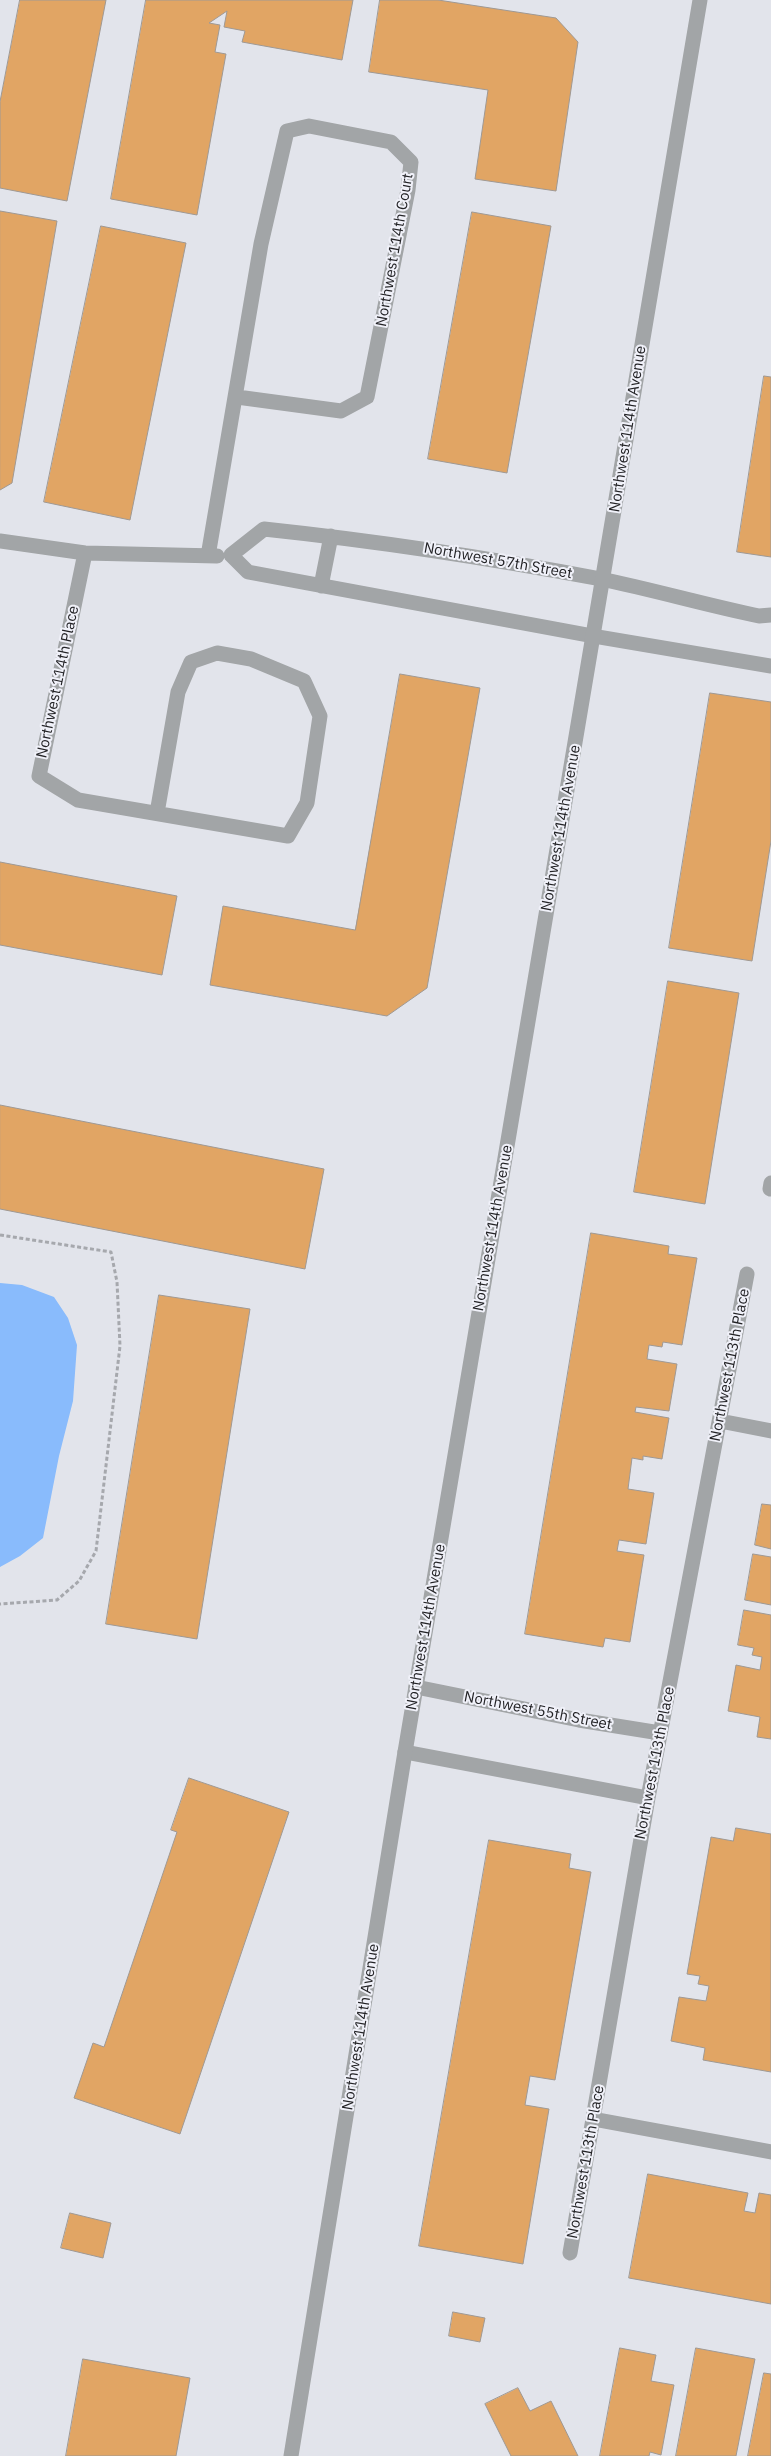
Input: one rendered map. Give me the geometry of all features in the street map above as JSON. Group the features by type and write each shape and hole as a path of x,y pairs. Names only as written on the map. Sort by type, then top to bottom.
{"street":[{"name":"Northwest 114th Avenue","path":"291,2456 405,1752 700,0"},
{"name":"Northwest 114th Court","path":"208,556 237,397 261,244 287,131 308,126 391,142 411,162 408,190 367,398 341,411 237,397"},
{"name":"Northwest 57th Street","path":"231,555 264,529 331,536 410,546 603,580 759,616 771,615"},
{"path":"321,586 331,536"},
{"path":"0,541 85,553 231,555 248,572 593,636 771,666"},
{"name":"Northwest 114th Place","path":"85,553 39,776 78,800 288,836 307,803 320,716 304,681 252,659 217,653 191,662 178,692 157,813"},
{"name":"Northwest 113th Place","path":"570,2252 648,1798 747,1274"},
{"path":"720,1421 771,1431"},
{"name":"Northwest 55th Street","path":"416,1687 578,1720 660,1733"},
{"path":"405,1752 648,1798"},
{"path":"593,2119 771,2152"}],"path":[{"path":"0,1235 111,1252 117,1282 120,1346 96,1551 79,1581 57,1600 0,1604"}],"water":[{"path":"0,1283 22,1285 54,1297 68,1318 77,1345 73,1401 59,1456 43,1538 20,1556 0,1567"}],"building":[{"path":"20,0 106,0 67,201 0,188 0,102"},
{"path":"146,0 353,0 342,60 242,42 245,31 224,27 227,11 209,23 220,25 215,52 226,54 197,215 111,199"},
{"path":"380,0 438,0 556,18 578,42 556,191 475,179 488,90 369,72"},
{"path":"0,211 57,221 12,483 0,490"},
{"path":"472,212 551,226 507,473 428,459"},
{"path":"101,226 186,243 130,520 44,502"},
{"path":"764,376 771,377 771,557 737,552"},
{"path":"400,674 480,688 427,988 387,1016 210,985 223,906 355,930"},
{"path":"710,693 771,702 771,841 752,961 669,948"},
{"path":"0,862 177,896 162,975 0,945"},
{"path":"668,981 739,993 705,1204 634,1192"},
{"path":"0,1105 324,1169 305,1269 0,1209"},
{"path":"591,1233 669,1246 668,1254 697,1258 682,1345 663,1342 662,1347 649,1345 647,1359 677,1364 669,1411 636,1407 635,1412 669,1418 662,1459 643,1456 643,1460 632,1458 628,1489 654,1493 646,1544 619,1540 617,1551 644,1555 630,1642 605,1638 603,1647 525,1634"},
{"path":"159,1295 250,1309 197,1639 106,1624"},
{"path":"762,1504 771,1505 771,1549 755,1545"},
{"path":"753,1554 771,1557 771,1605 745,1600"},
{"path":"744,1610 771,1615 771,1739 757,1737 760,1717 728,1711 736,1665 760,1670 762,1657 752,1655 754,1648 738,1645"},
{"path":"189,1778 289,1812 180,2134 74,2098 93,2043 104,2047 177,1832 171,1830"},
{"path":"736,1828 771,1834 771,2072 703,2060 705,2048 671,2041 679,1997 706,2001 709,1986 698,1984 700,1976 687,1974 711,1837 733,1841"},
{"path":"489,1840 571,1854 569,1868 591,1872 555,2080 530,2076 525,2105 549,2109 523,2264 419,2246"},
{"path":"648,2174 748,2193 744,2211 755,2213 759,2193 771,2195 771,2304 629,2278"},
{"path":"70,2213 111,2223 103,2258 61,2248"},
{"path":"453,2312 485,2318 480,2342 449,2336"},
{"path":"620,2348 656,2355 651,2381 674,2385 661,2455 650,2452 649,2456 600,2456"},
{"path":"696,2348 755,2359 736,2456 676,2456"},
{"path":"83,2359 190,2378 176,2456 66,2456"},
{"path":"764,2373 771,2374 771,2456 748,2456"},
{"path":"518,2388 530,2411 551,2401 578,2456 511,2456 485,2404"}]}
